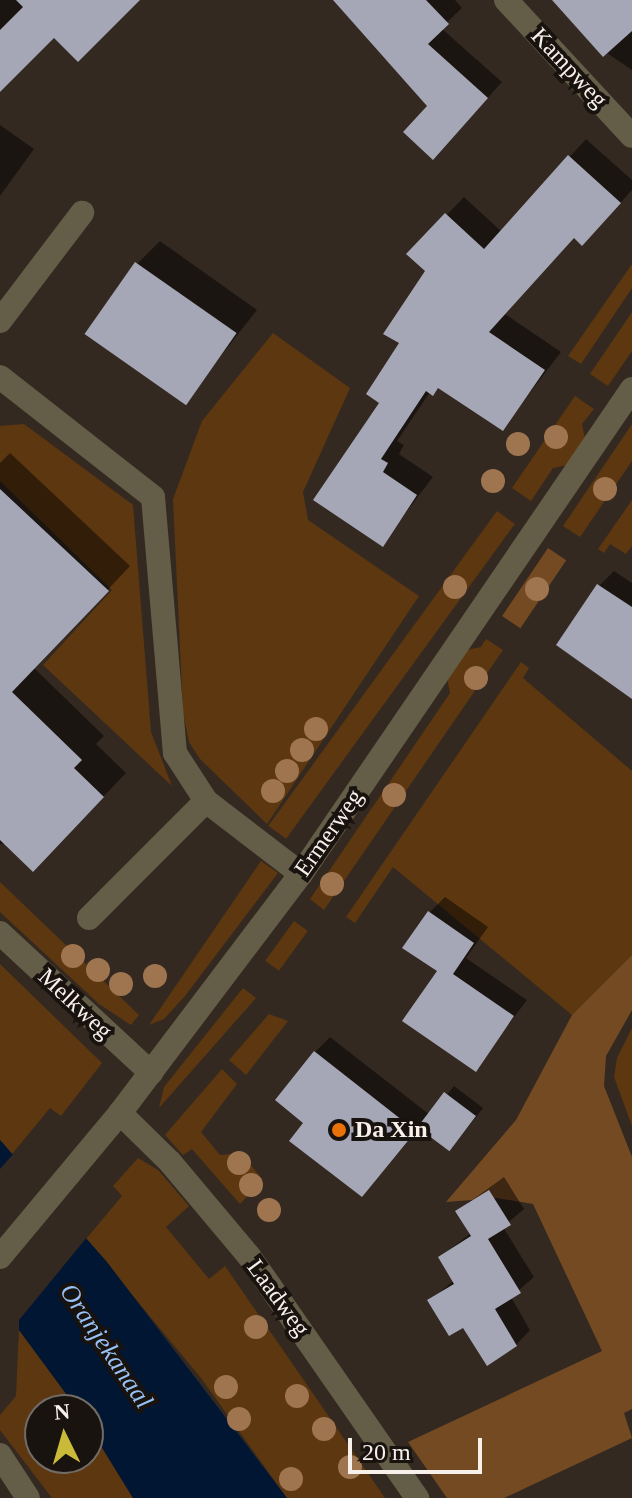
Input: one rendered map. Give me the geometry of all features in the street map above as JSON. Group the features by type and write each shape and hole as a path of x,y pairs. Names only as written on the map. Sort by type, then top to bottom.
{"street":[{"name":"Kampweg","path":"506,0 632,136"},
{"path":"0,321 82,213"},
{"path":"3,386 153,497 175,753 206,801 301,874"},
{"name":"Ermerweg","path":"0,1257 120,1113 301,874 632,389"},
{"path":"89,918 206,801"},
{"name":"Melkweg","path":"0,933 151,1073"},
{"name":"Laadweg","path":"120,1113 170,1162 249,1256 417,1498"},
{"path":"0,1455 28,1498"}],"shaded area":[{"path":"632,264 632,288 581,364 568,356"},
{"path":"632,312 632,351 608,386 590,374"},
{"path":"273,333 350,388 303,492 308,520 419,596 267,824 200,759 189,742 183,712 173,499 202,421"},
{"path":"575,396 594,409 582,424 587,448 577,463 553,468 531,501 512,488"},
{"path":"24,424 133,505 151,732 172,786 43,665 112,590 0,481 0,426"},
{"path":"632,424 632,461 580,537 563,526"},
{"path":"632,500 632,546 626,554 610,544 604,553 598,549"},
{"path":"497,511 515,524 286,839 268,826"},
{"path":"548,548 566,560 520,628 502,616"},
{"path":"486,639 503,650 324,910 310,899 450,693 445,669 457,652 481,647"},
{"path":"521,662 529,668 523,678 632,771 632,955 572,1015 393,867 355,923 346,917"},
{"path":"261,861 278,873 185,996 164,1019 149,1025"},
{"path":"0,882 139,1015 131,1025 99,1004 0,912"},
{"path":"294,921 308,931 279,971 265,961"},
{"path":"632,955 632,1010 606,1056 604,1086 632,1157 632,1409 624,1413 632,1438 504,1498 447,1498 408,1442 602,1351 533,1204 497,1198 446,1202 516,1120 572,1015"},
{"path":"0,964 102,1063 61,1116 50,1108 12,1154 0,1140"},
{"path":"243,988 256,998 159,1108 164,1087"},
{"path":"269,1014 288,1021 246,1075 229,1060"},
{"path":"632,1028 632,1126 614,1077 617,1058"},
{"path":"222,1069 237,1084 201,1132 220,1155 241,1153 263,1180 240,1204 192,1149 183,1155 165,1135"},
{"path":"138,1158 158,1170 189,1206 166,1227 209,1279 225,1266 385,1498 287,1498 201,1378 86,1239 122,1196 113,1186"},
{"path":"19,1330 66,1394 24,1394 24,1461 0,1430 0,1415 16,1396"},
{"path":"104,1451 133,1498 52,1498 34,1474 104,1474"}],"water":[{"name":"Oranjekanaal","path":"0,1140 107,1262 287,1498 133,1498 104,1451 104,1394 66,1394 19,1330 19,1319 0,1304"}],"pier":[{"path":"15,1152 88,1236 15,1325 0,1310 0,1169"}],"building":[{"path":"16,0 140,0 78,62 54,38 0,92 0,30 23,7"},
{"path":"333,0 426,0 449,24 428,44 488,98 433,160 403,132 427,106"},
{"path":"552,0 632,0 632,31 603,57"},
{"path":"568,155 621,203 582,246 574,238 489,332 545,370 503,431 438,388 433,396 426,391 381,459 388,463 383,472 417,495 383,547 313,500 379,403 366,394 399,343 383,334 425,271 406,254 445,213 484,249"},
{"path":"135,262 237,333 186,405 85,334"},
{"path":"0,489 109,591 12,692 82,760 74,768 104,797 33,872 0,840"},
{"path":"597,584 632,607 632,699 556,645"},
{"path":"428,911 474,943 453,974 514,1016 476,1072 402,1021 437,971 402,948"},
{"path":"314,1051 416,1131 362,1197 289,1141 303,1123 275,1100"},
{"path":"444,1092 476,1116 449,1151 418,1127"},
{"path":"489,1190 511,1225 488,1239 521,1293 495,1309 517,1346 487,1366 463,1328 449,1336 427,1300 454,1284 438,1257 471,1236 455,1211"}],"place":[{"name":"Da Xin","path":"339,1130"}]}
